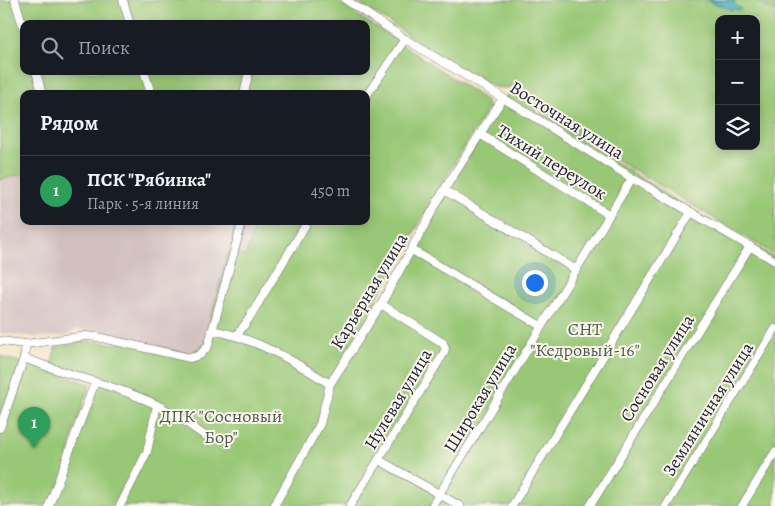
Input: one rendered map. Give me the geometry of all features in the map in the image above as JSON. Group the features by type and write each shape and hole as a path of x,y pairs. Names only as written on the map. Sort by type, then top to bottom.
{"street":[{"path":"15,0 21,20"},
{"path":"122,0 129,20"},
{"name":"Восточная улица","path":"346,0 405,39 632,178 775,261"},
{"path":"370,91 405,39"},
{"path":"37,75 41,90"},
{"path":"145,75 150,90"},
{"path":"245,90 248,75"},
{"name":"Карьерная улица","path":"274,506 320,424 330,384 381,304 444,190 503,98"},
{"name":"Тихий переулок","path":"480,134 608,214"},
{"name":"Широкая улица","path":"432,506 608,214 632,178"},
{"path":"444,190 575,269"},
{"path":"512,506 691,212"},
{"path":"237,335 306,225"},
{"path":"0,342 26,344 86,336 195,358 205,351 241,226"},
{"name":"Сосновая улица","path":"590,506 750,246"},
{"path":"412,250 541,326"},
{"name":"Нулевая улица","path":"350,506 444,353 445,348 444,343 381,304"},
{"name":"Земляничная улица","path":"666,506 775,328"},
{"path":"212,330 237,335 285,356 330,384"},
{"path":"0,428 24,358 26,344"},
{"path":"24,358 157,405 204,435"},
{"path":"49,506 95,382"},
{"path":"120,506 144,458 157,405"},
{"path":"742,506 775,452"},
{"path":"379,460 460,506"}],"shaded area":[{"path":"20,174 20,225 255,225 246,257 228,253 204,344 190,354 77,329 66,336 37,337 0,333 0,180"}],"green space":[{"path":"0,0 335,0 365,20 20,20 20,75 370,75 370,23 487,101 488,109 444,180 373,305 382,310 441,202 506,96 516,87 537,99 535,112 690,209 775,258 775,506 0,506 0,356 90,384 75,427 65,472 99,380 52,366 55,348 88,341 118,344 121,338 190,354 204,344 228,253 246,256 255,225 370,225 370,90 20,90 20,174 0,180"},
{"path":"354,0 775,0 775,255 541,114 542,100 517,83 508,88 494,87 416,42 404,32"},
{"path":"754,0 775,0 775,12"}],"water":[{"path":"706,0 734,0 736,6 740,7 741,10 731,10"}],"place":[{"name":"ПСК \"Рябинка\"","path":"34,448"}],"park label":[{"name":"СНТ \"Кедровый-16\"","path":"585,339"},
{"name":"ДПК \"Сосновый Бор\"","path":"221,426"}]}
